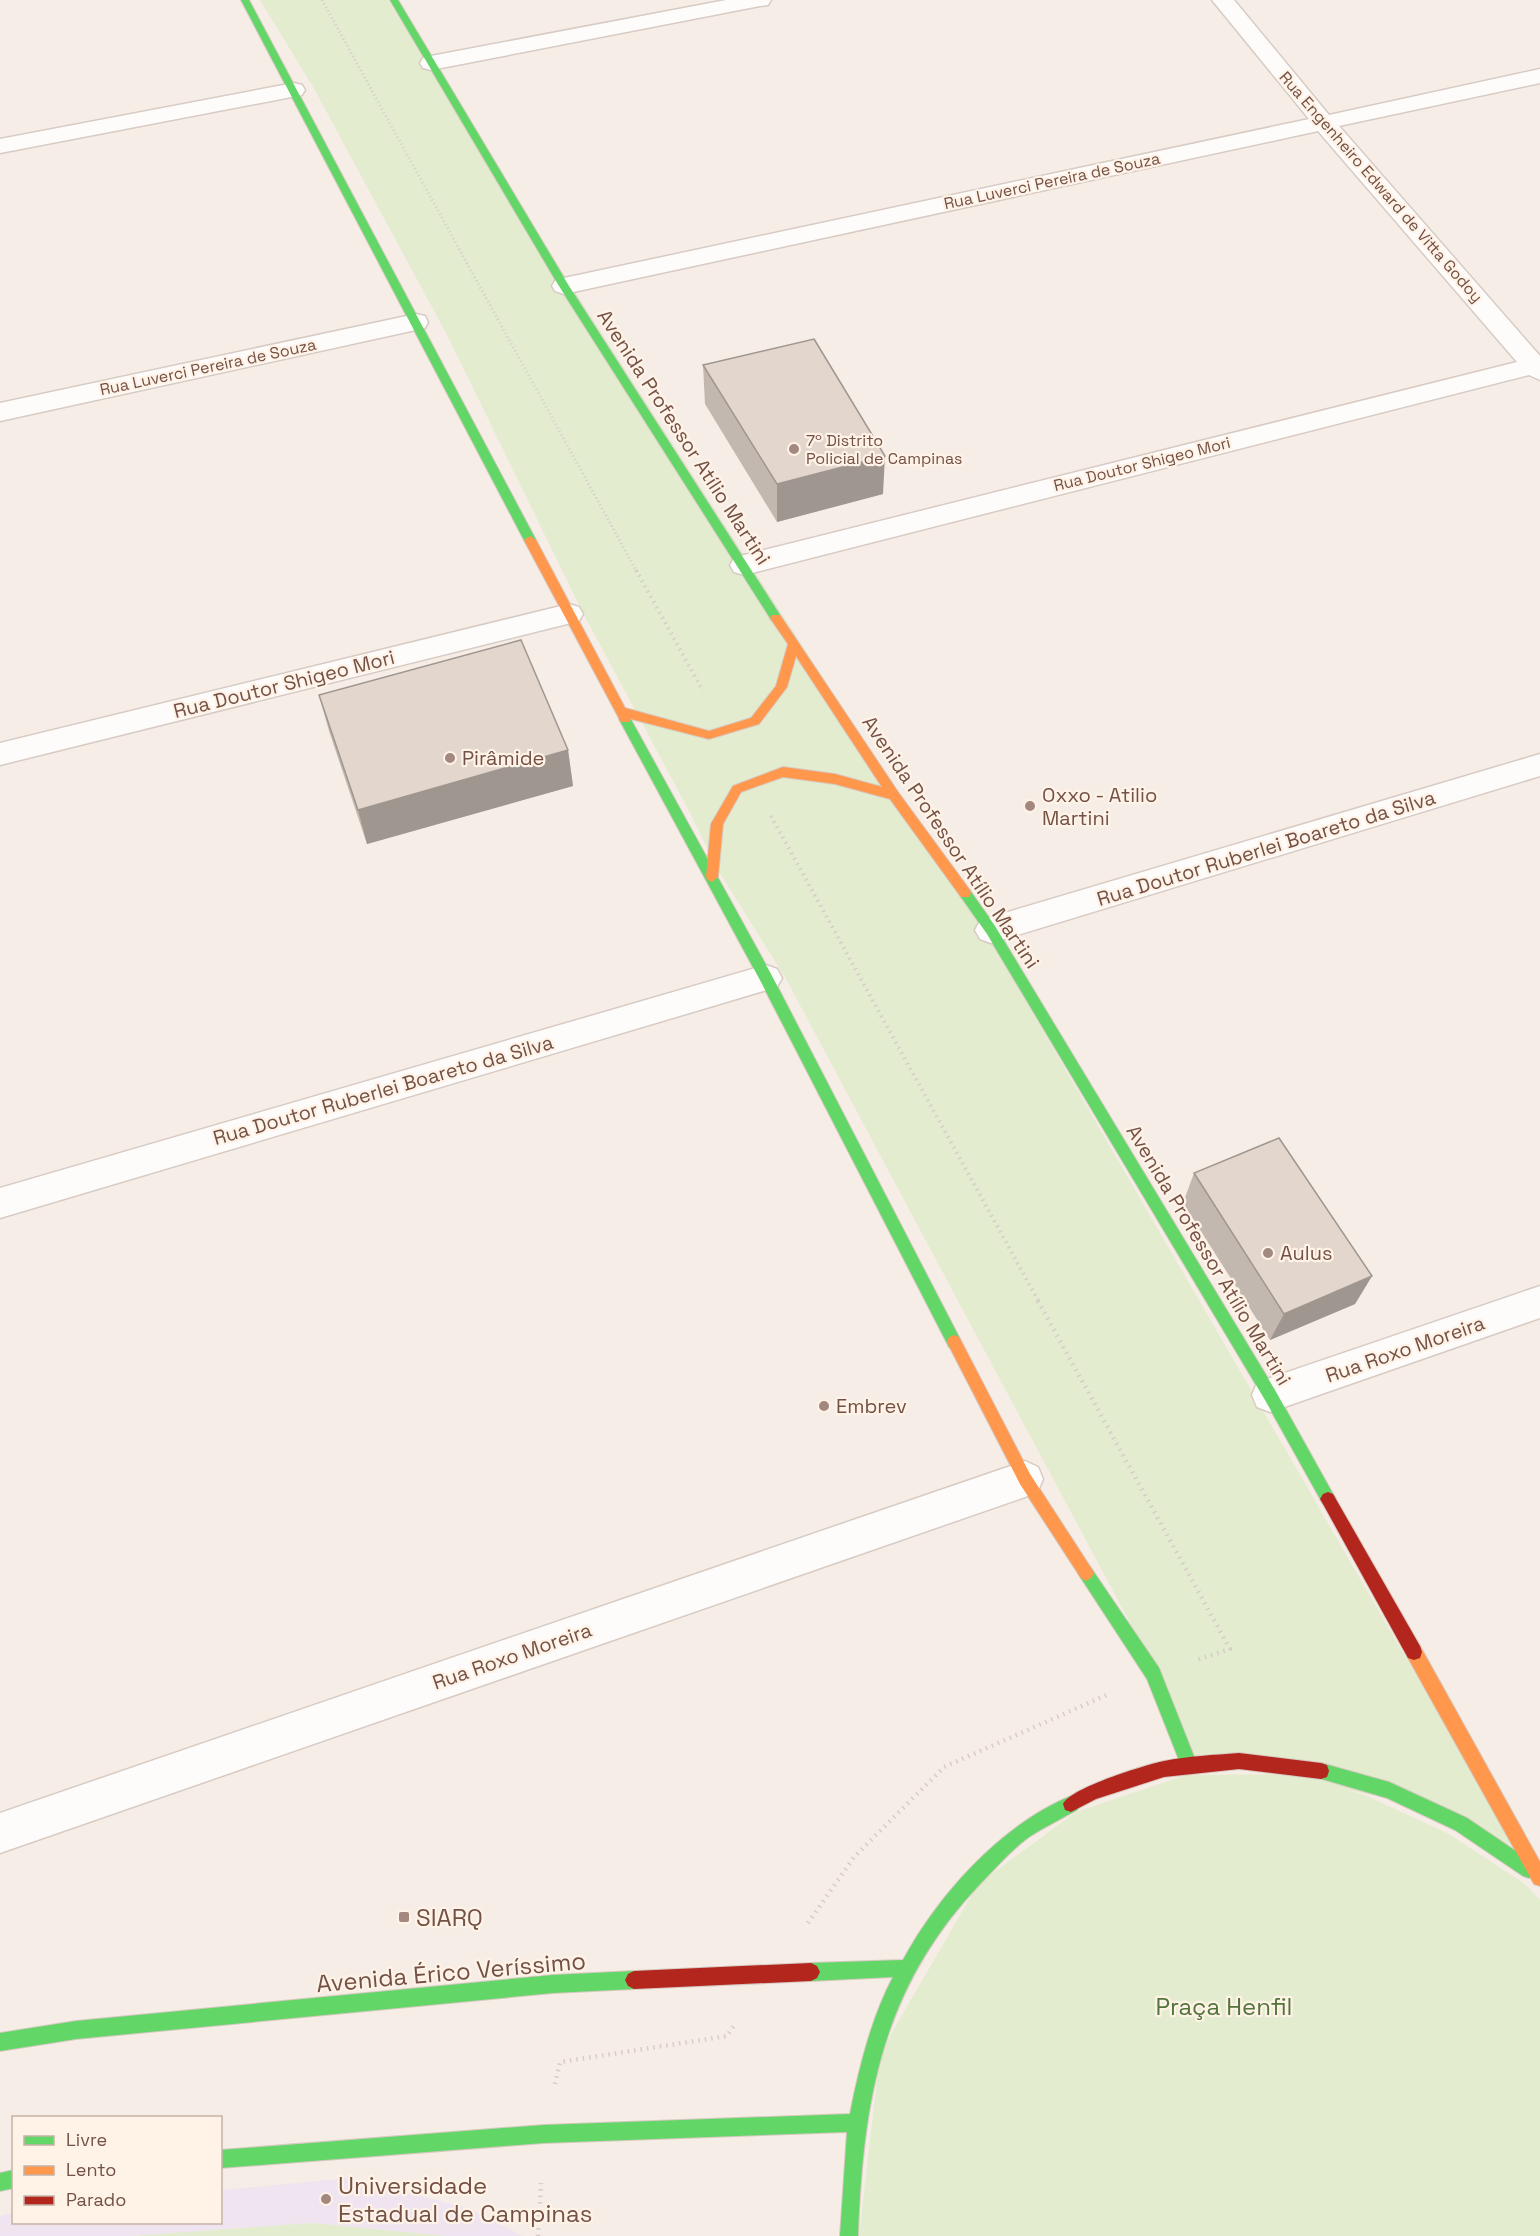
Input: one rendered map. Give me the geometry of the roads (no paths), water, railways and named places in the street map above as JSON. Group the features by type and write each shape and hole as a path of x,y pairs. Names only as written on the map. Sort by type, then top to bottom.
{"main road":[{"path":"246,0 669,803 766,978 1025,1479 1153,1674 1189,1764"},
{"name":"Avenida Professor Atílio Martini","path":"394,0 564,286 793,645 894,795 991,930 1270,1395 1540,1878"},
{"path":"622,712 709,735 755,721 781,687 793,645"},
{"path":"711,876 717,824 736,789 783,772 835,778 894,795"},
{"path":"849,2236 848,2192 855,2123 867,2068 885,2016 907,1968 932,1927 961,1889 1028,1828 1066,1805 1105,1786 1147,1772 1189,1764 1233,1761 1278,1762 1323,1769 1368,1781 1413,1798 1456,1820 1500,1847 1540,1878"},
{"name":"Avenida Érico Veríssimo","path":"0,2042 76,2030 483,1990 773,1972 907,1968"},
{"path":"222,2158 544,2134 855,2123"}],"street":[{"path":"431,63 760,0"},
{"name":"Rua Engenheiro Edward de Vitta Godoy","path":"1223,0 1323,122 1538,367"},
{"name":"Rua Luverci Pereira de Souza","path":"564,286 1540,76"},
{"path":"0,146 294,90"},
{"name":"Rua Luverci Pereira de Souza","path":"0,412 416,322"},
{"name":"Rua Doutor Shigeo Mori","path":"744,565 1538,367"},
{"name":"Rua Doutor Shigeo Mori","path":"0,754 569,614"},
{"name":"Rua Doutor Ruberlei Boareto da Silva","path":"991,930 1540,765"},
{"name":"Rua Doutor Ruberlei Boareto da Silva","path":"0,1203 766,978"},
{"name":"Rua Roxo Moreira","path":"1270,1395 1540,1302"},
{"name":"Rua Roxo Moreira","path":"0,1833 1025,1479"}],"place":[{"name":"7º Distrito Policial de Campinas","path":"794,449"},
{"name":"Pirâmide","path":"450,758"},
{"name":"Oxxo - Atilio Martini","path":"1030,806"},
{"name":"Aulus","path":"1268,1253"},
{"name":"Embrev","path":"824,1406"},
{"name":"SIARQ","path":"404,1917"},
{"name":"Universidade Estadual de Campinas","path":"326,2199"}],"park label":[{"name":"Praça Henfil","path":"1224,2006"}]}
